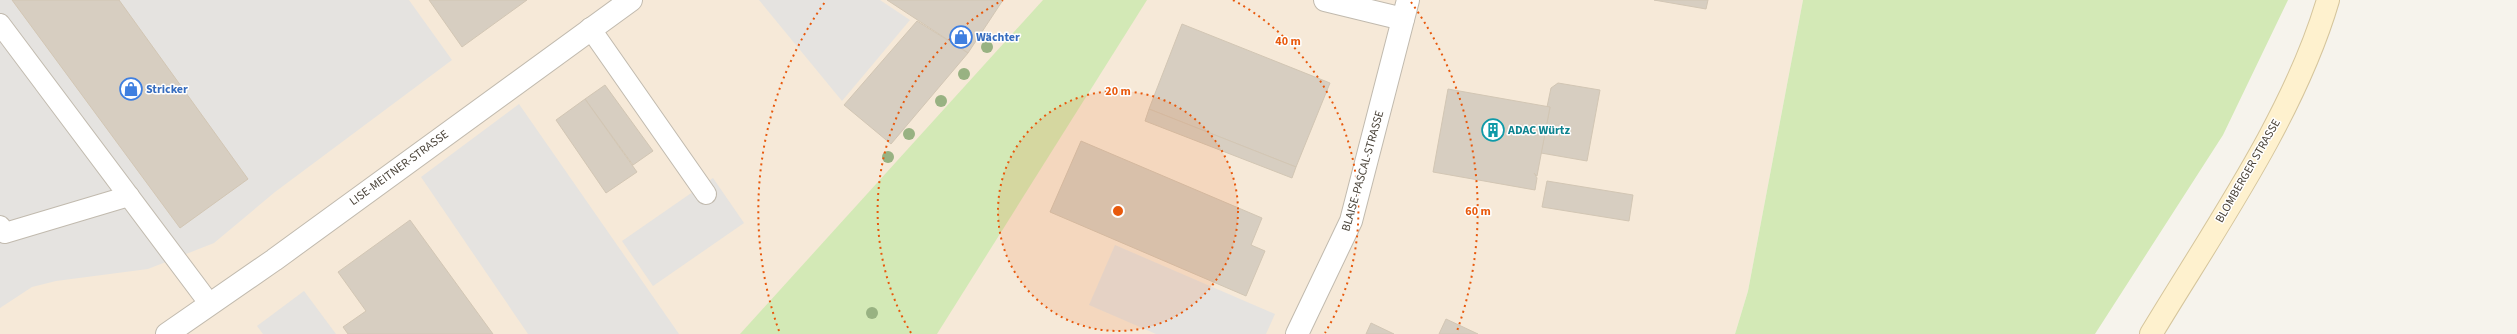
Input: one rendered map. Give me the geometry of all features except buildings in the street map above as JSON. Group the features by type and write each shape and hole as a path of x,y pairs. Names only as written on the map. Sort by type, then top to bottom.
{"main road":[{"name":"BLOMBERGER STRASSE","path":"2151,334 2259,155 2291,95 2321,26 2328,0"}],"street":[{"name":"LISE-MEITNER-STRASSE","path":"177,332 209,303 274,260 590,28 631,0"},
{"path":"1325,0 1406,10"},
{"name":"BLAISE-PASCAL-STRASSE","path":"1297,334 1351,221 1406,10"}],"lane":[{"path":"0,24 209,303"},
{"path":"590,28 706,194"},
{"path":"0,226 5,233 129,196"}],"shaded area":[{"path":"0,0 1803,0 1748,291 1735,334 0,334"},
{"path":"0,0 409,0 452,60 275,192 214,243 148,269 56,281 32,287 0,308"},
{"path":"759,0 880,0 910,20 842,101"},
{"path":"519,104 679,334 528,334 421,177"},
{"path":"713,178 744,223 653,286 622,241"},
{"path":"1115,245 1275,314 1266,334 1156,334 1089,305"},
{"path":"304,291 336,334 263,334 257,326"}],"green space":[{"path":"1043,0 1147,0 937,334 740,334"},
{"path":"1803,0 2288,0 2223,135 2095,334 1735,334 1748,291"}],"place":[{"name":"Wächter","path":"961,37"},
{"name":"Stricker","path":"131,89"},
{"name":"ADAC Würtz","path":"1493,130"}]}
